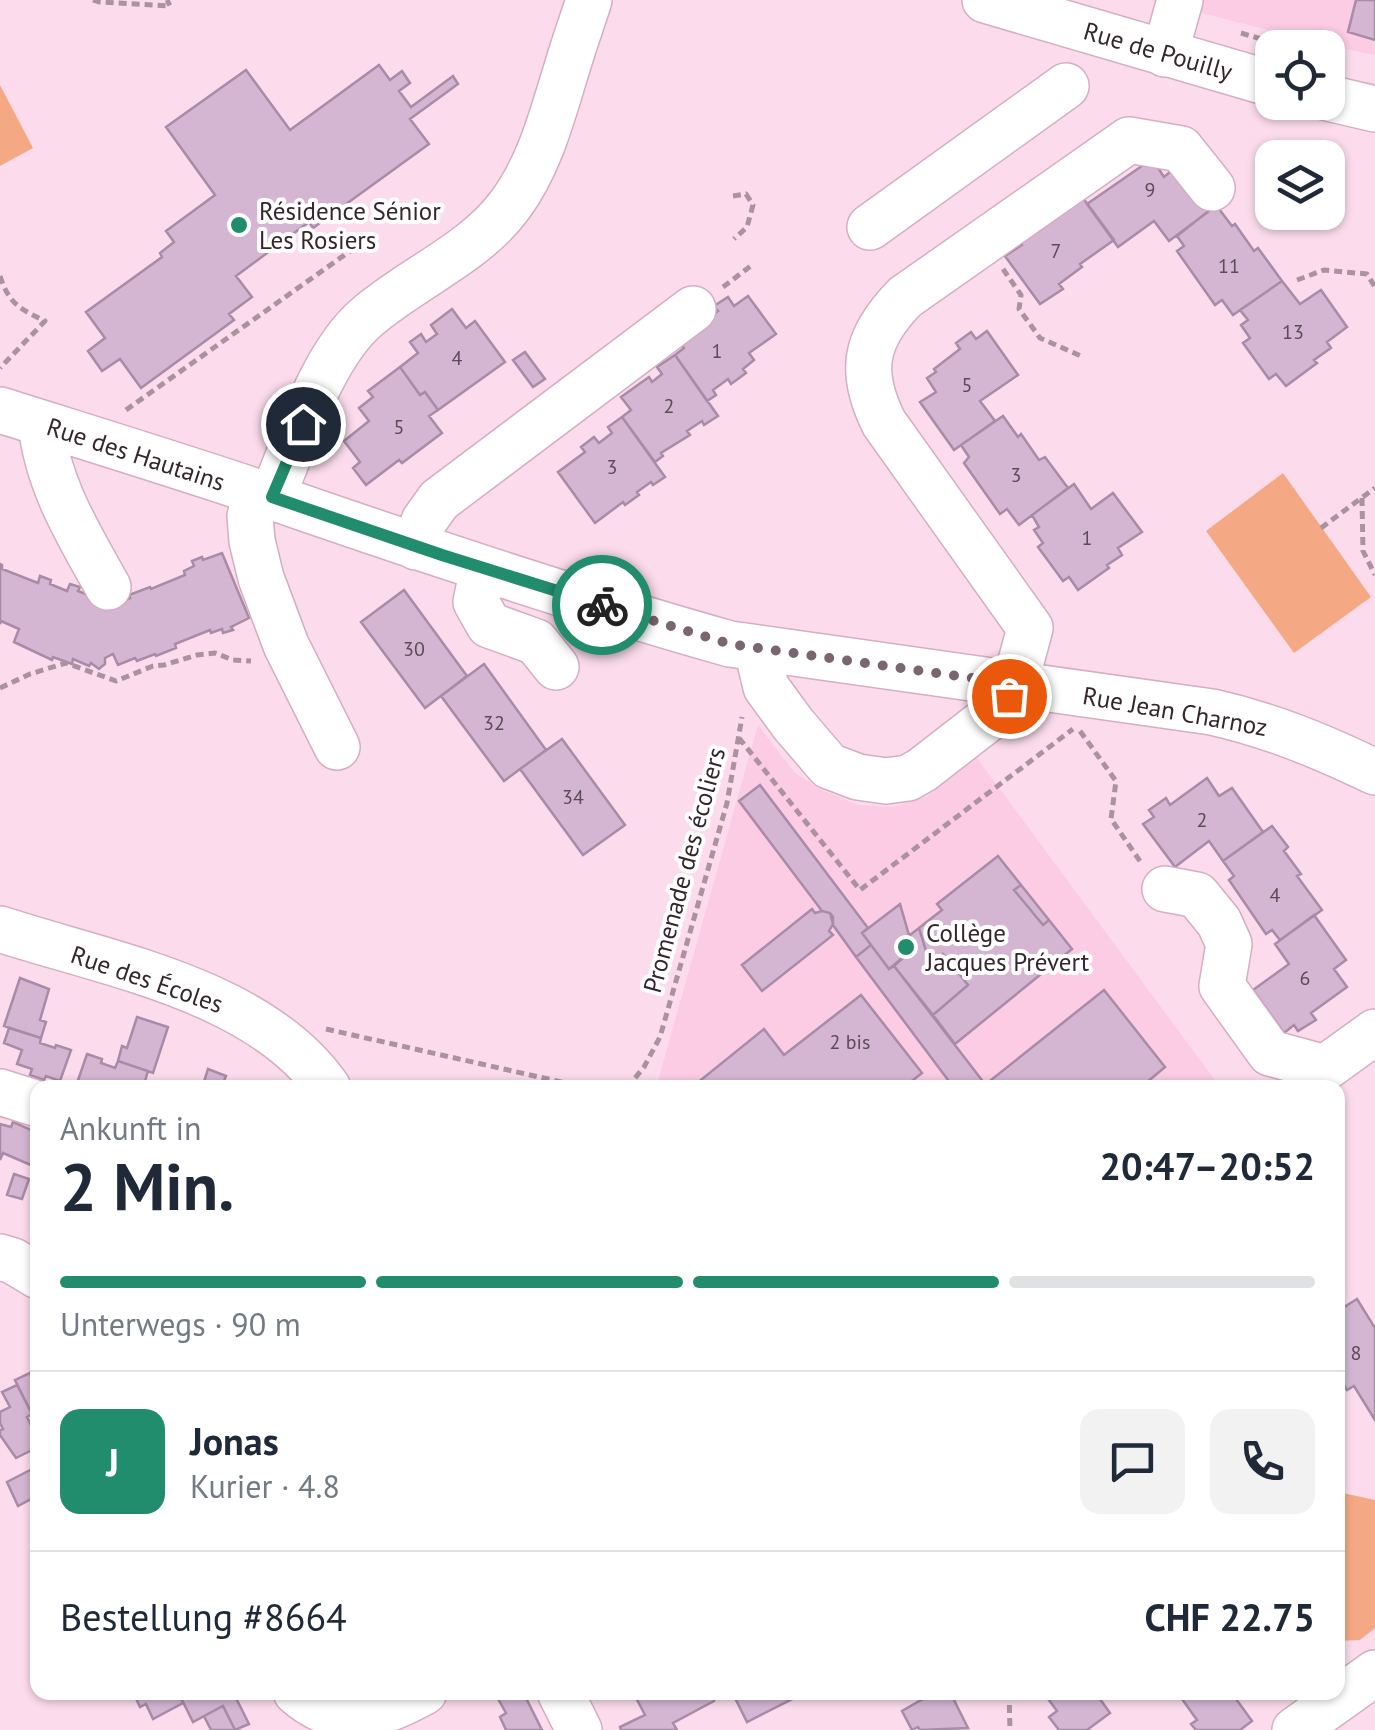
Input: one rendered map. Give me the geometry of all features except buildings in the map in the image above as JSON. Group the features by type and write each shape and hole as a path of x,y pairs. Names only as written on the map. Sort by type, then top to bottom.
{"street":[{"path":"337,747 286,645 260,578 250,516 346,339 363,319 396,293 493,226 511,204 540,151 589,0"},
{"name":"Rue de Pouilly","path":"985,0 1255,79"},
{"path":"1165,54 1180,0"},
{"path":"870,227 1066,86"},
{"path":"1345,102 1375,108"},
{"path":"757,649 766,688 793,724 829,766 858,777 886,781 908,778 1002,708 1015,684 1030,628 884,422 871,397 872,344 886,316 905,297 1129,140 1181,148 1212,188"},
{"path":"416,547 424,521 438,500 704,301"},
{"path":"20,417 44,451 64,508 108,588"},
{"name":"Rue des Hautains","path":"20,417 264,495"},
{"name":"Rue Jean Charnoz","path":"264,495 416,547 730,644 1212,712 1306,739 1375,772"},
{"path":"483,568 476,602 489,624 536,642 556,667"},
{"path":"1165,889 1197,896 1220,922 1228,944 1222,986 1270,1053 1325,1068 1375,1032"},
{"name":"Rue des Écoles","path":"0,929 215,998 289,1046 314,1080"},
{"path":"0,1092 30,1101"},
{"path":"1345,1694 1375,1672"},
{"path":"306,1700 320,1712 352,1720 367,1720 410,1700"},
{"path":"564,1700 580,1730"},
{"path":"1295,1730 1336,1700"}],"path":[{"path":"93,0 170,6 168,0"},
{"path":"733,196 746,194 753,204 748,228 734,239"},
{"path":"984,242 1022,295 1019,309 1040,338 1081,356"},
{"path":"120,413 360,244"},
{"path":"704,301 752,264"},
{"path":"1298,280 1324,270 1366,274 1375,287"},
{"path":"0,276 6,294 45,322 0,368"},
{"path":"1322,528 1375,488"},
{"path":"1362,498 1363,551 1375,575"},
{"path":"0,688 66,664 116,681 153,666 198,655 215,653 252,662 286,645"},
{"name":"Promenade des écoliers","path":"633,1080 660,1037 726,803 744,702"},
{"path":"739,738 860,890 1076,726 1116,780 1110,819 1155,883 1165,889"},
{"path":"317,1027 552,1080"},
{"path":"1008,1700 1010,1730"}],"shaded area":[{"path":"1151,0 1375,0 1375,55 1345,49 1345,30 1268,30"},
{"path":"0,85 33,148 0,166"},
{"path":"1283,473 1371,597 1294,653 1206,531"},
{"name":"Collège Jacques Prévert","path":"758,725 794,772 820,789 858,805 893,807 926,797 977,758 1215,1080 658,1080"},
{"path":"1345,1494 1375,1500 1375,1628 1360,1640 1345,1641"}],"way so far":[{"path":"602,605 730,644 1015,684 1009,696"}],"place":[{"name":"Résidence Sénior Les Rosiers","path":"239,225"},
{"name":"Collège Jacques Prévert","path":"906,947"}],"route":[{"path":"303,424 272,497 602,605"}]}
